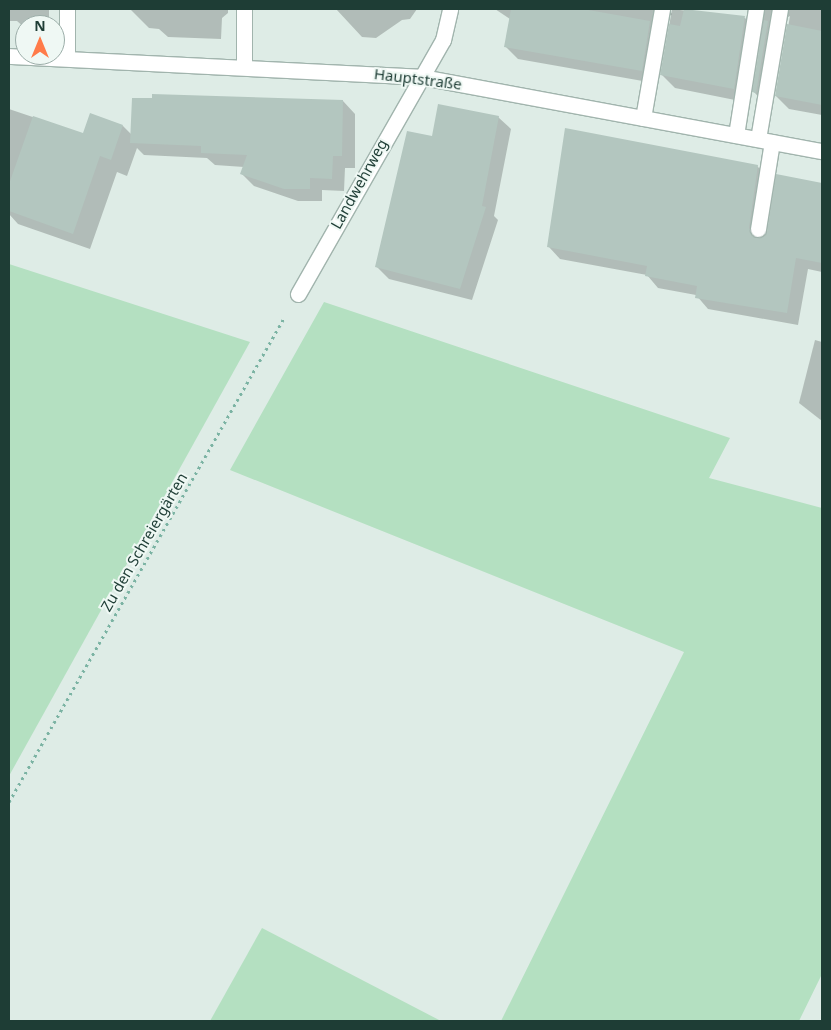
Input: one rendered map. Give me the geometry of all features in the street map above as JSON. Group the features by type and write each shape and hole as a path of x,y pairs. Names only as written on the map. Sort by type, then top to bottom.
{"street":[{"path":"67,9 67,58"},
{"path":"244,9 244,67"},
{"name":"Landwehrweg","path":"298,294 443,40 450,9"},
{"path":"643,118 662,9"},
{"path":"736,135 756,9"},
{"path":"758,229 765,141 780,9"},
{"name":"Hauptstraße","path":"9,56 422,77 822,152"}],"path":[{"name":"Zu den Schreiergärten","path":"9,802 298,294"}],"green space":[{"path":"9,264 250,342 9,776"},
{"path":"324,302 730,438 709,478 822,508 822,974 799,1021 501,1021 684,652 230,470"},
{"path":"262,928 441,1021 210,1021"}],"building":[{"path":"511,9 583,9 650,21 642,71 504,47"},
{"path":"684,9 745,16 734,89 660,75 669,24 680,26"},
{"path":"764,20 768,21 756,93 752,92"},
{"path":"787,24 822,31 822,105 775,96"},
{"path":"152,94 343,100 342,156 333,156 332,179 310,178 310,189 284,189 240,174 247,155 201,153 201,146 130,143 132,98 152,98"},
{"path":"438,104 499,116 482,206 486,207 460,289 375,267 407,131 432,136"},
{"path":"90,113 123,125 111,160 100,156 73,234 9,211 9,184 33,116 83,133"},
{"path":"565,128 758,165 749,228 756,238 767,231 776,174 822,183 822,263 796,258 787,313 695,298 697,286 645,276 647,266 547,247"}]}
